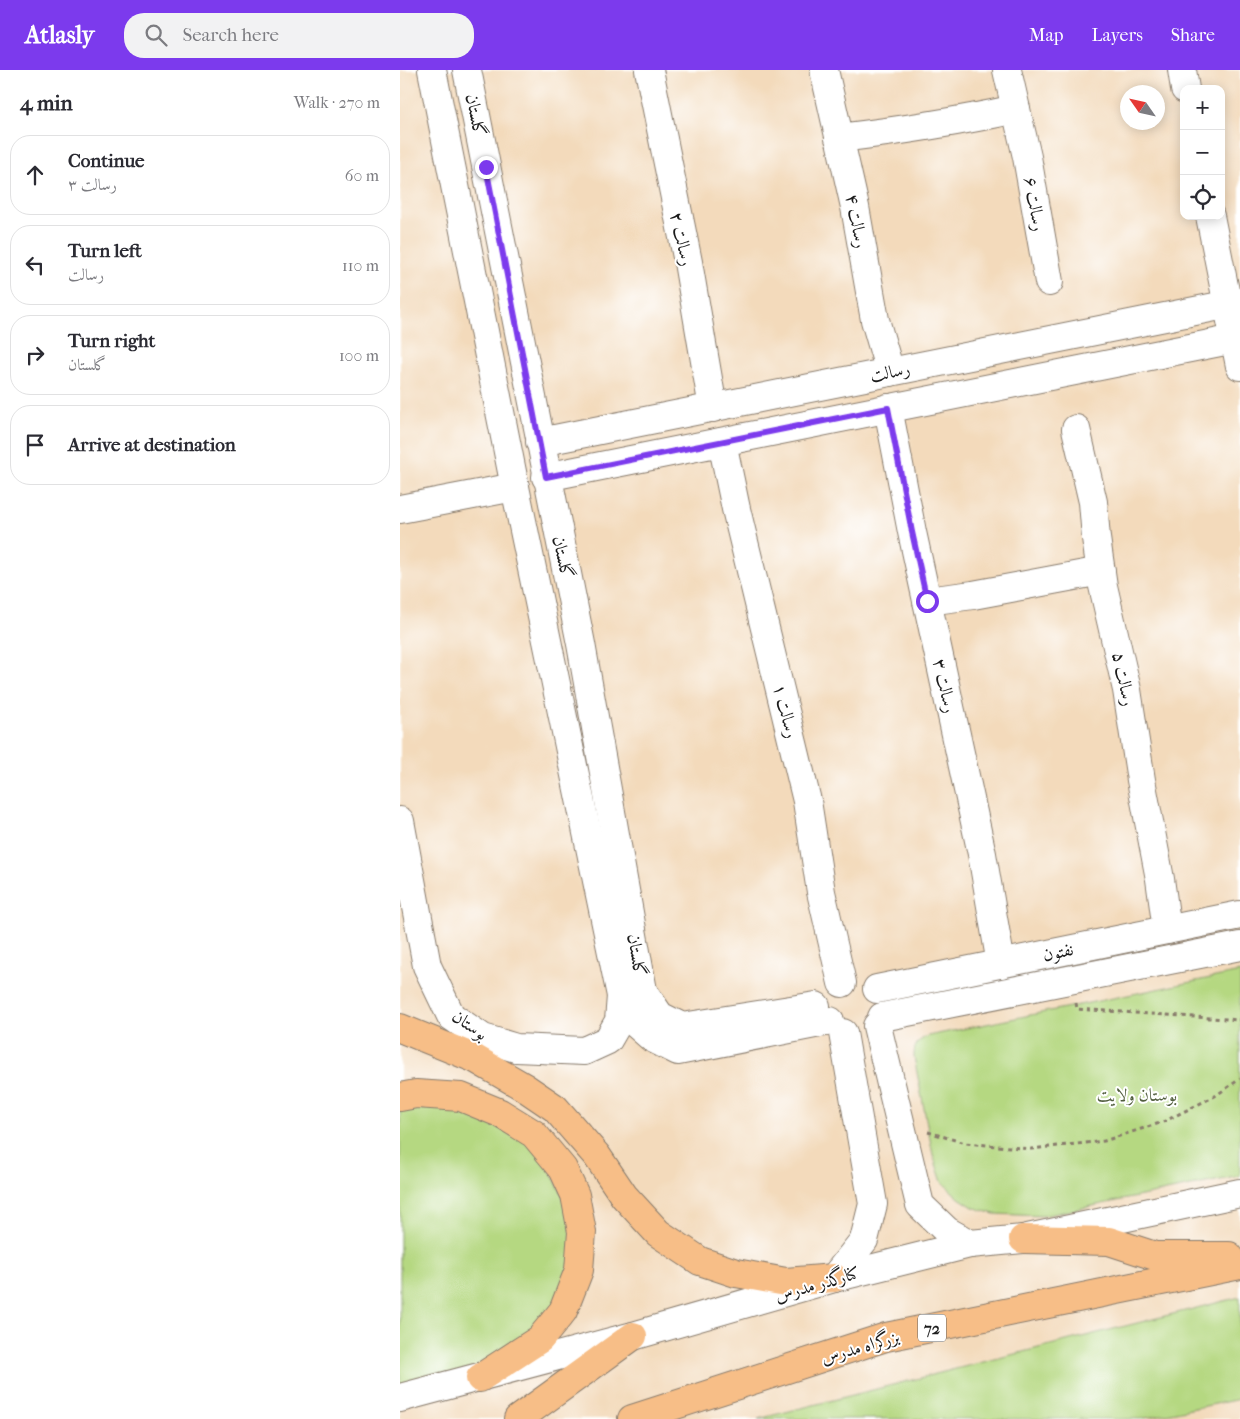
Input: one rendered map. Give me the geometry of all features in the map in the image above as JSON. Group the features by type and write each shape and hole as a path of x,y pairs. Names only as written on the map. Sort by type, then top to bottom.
{"main road":[{"path":"400,1028 474,1058 524,1087 555,1108 598,1156 624,1196 658,1233 700,1261 736,1273 786,1282 834,1278"},
{"path":"400,1097 416,1094 461,1098 500,1112 534,1134 562,1170 575,1195 582,1232 579,1270 563,1311 540,1339 480,1378"},
{"path":"1023,1239 1109,1242 1155,1256 1240,1256"},
{"name":"بزرگراه مدرس","path":"632,1419 886,1337 1240,1265"},
{"path":"518,1419 634,1336"}],"street":[{"name":"گلستان","path":"432,70 515,487 620,996"},
{"name":"گلستان","path":"467,70 582,654 643,992 660,1016 682,1027 835,1010"},
{"name":"رسالت ۲","path":"649,70 688,262 713,408"},
{"name":"رسالت ۴","path":"824,70 855,207 875,320 890,372"},
{"name":"رسالت ۶","path":"1007,70 1027,156 1048,282"},
{"path":"1182,70 1184,85"},
{"path":"839,138 927,126 1016,109"},
{"path":"453,173 486,167"},
{"path":"1211,220 1233,303 1240,366"},
{"name":"رسالت","path":"540,442 1233,303"},
{"name":"رسالت","path":"546,477 1238,339"},
{"path":"974,356 979,390"},
{"name":"رسالت ۳","path":"888,408 912,532 982,854 1001,964"},
{"name":"رسالت ۵","path":"1076,429 1093,502 1101,571 1127,690 1141,780 1160,879 1166,930"},
{"name":"رسالت ۱","path":"722,442 736,509 807,801 821,892 835,1010 873,1204 864,1240 834,1278"},
{"path":"400,510 515,487"},
{"path":"927,601 973,595 1101,571"},
{"name":"بوستان","path":"400,821 427,966 451,1016 483,1038 516,1048 584,1051 608,1040 618,1021 620,996"},
{"name":"نفتون","path":"877,989 1240,915"},
{"name":"نفتون","path":"879,1021 1240,946"},
{"path":"620,996 636,1024 652,1038 678,1051 835,1010 850,980 860,980 869,983 877,989 884,1007 879,1021 870,1032 851,1036 835,1010"},
{"path":"879,1021 920,1205 947,1231 970,1244"},
{"name":"کنارگذر مدرس","path":"400,1398 634,1336 834,1278 970,1244 1023,1239 1240,1193"}],"path":[{"path":"1070,980 1077,1009 1240,1020"},
{"path":"901,1124 965,1143 1031,1149 1104,1141 1163,1122 1215,1096 1240,1079"}],"green space":[{"name":"بوستان ولایت","path":"1240,972 1240,1176 1043,1216 994,1214 973,1207 959,1198 942,1182 933,1155 914,1057 916,1046 921,1040 928,1036"},
{"path":"417,1096 532,1135 581,1231 561,1309 477,1370 400,1391 400,1099"},
{"path":"1240,1297 1240,1399 1141,1419 758,1419"}],"route":[{"path":"486,167 546,477 888,408 927,601"}]}
